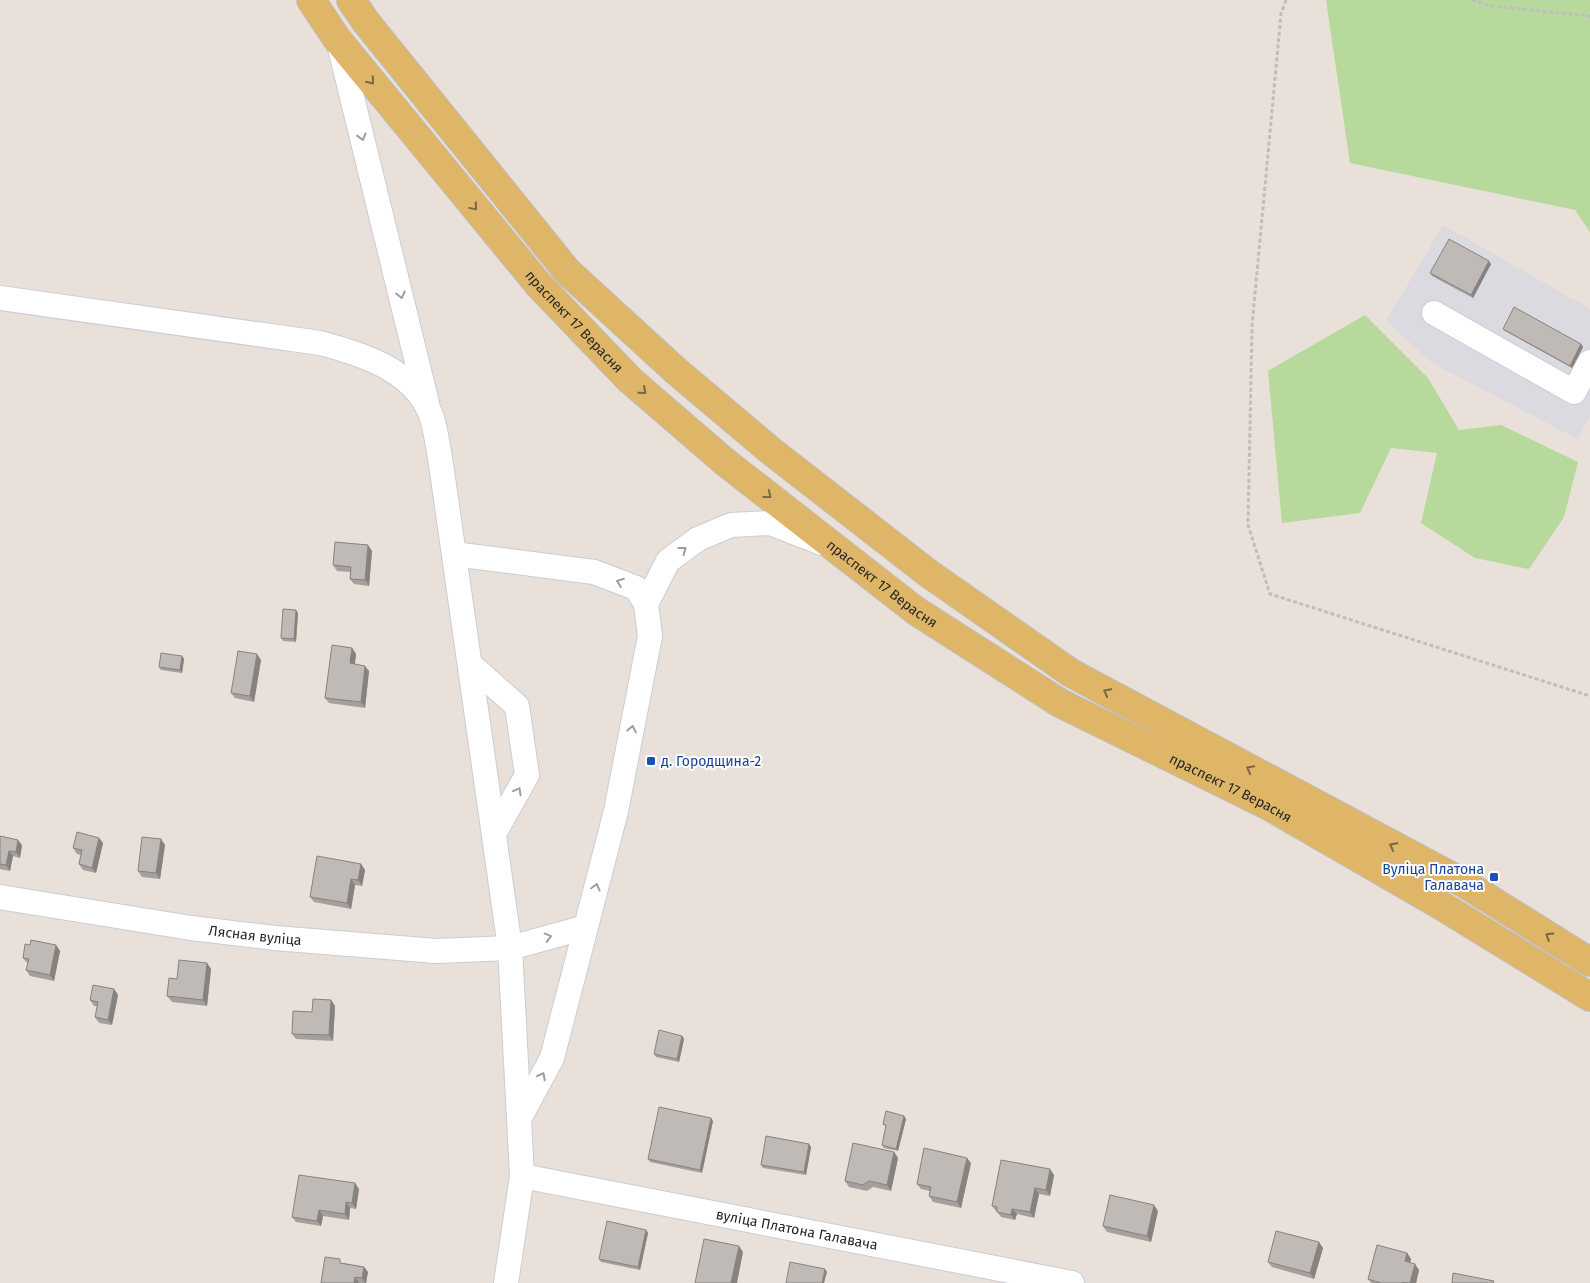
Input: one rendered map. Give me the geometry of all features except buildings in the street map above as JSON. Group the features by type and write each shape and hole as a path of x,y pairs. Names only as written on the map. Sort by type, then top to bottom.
{"main road":[{"name":"праспект 17 Верасня","path":"311,0 337,39 538,284 624,373 725,462 916,611 1060,703 1269,806 1442,906 1590,997"},
{"name":"праспект 17 Верасня","path":"351,0 366,22 567,271 675,370 771,451 928,573 1071,673 1462,882 1590,962"}],"street":[{"path":"337,39 439,453 510,948 522,1176 506,1283"},
{"path":"0,298 320,343 345,349 367,356 389,368 409,385 430,413"},
{"path":"1434,313 1574,392 1590,362"},
{"path":"646,604 668,561 698,539 732,525 770,523 836,548"},
{"path":"454,554 594,572 636,588 646,604 650,636 616,811 552,1058 519,1120"},
{"path":"470,664 517,706 527,775 494,834"},
{"name":"Лясная вуліца","path":"0,897 191,928 275,938 436,952 510,948 586,927"},
{"name":"вуліца Платона Галавача","path":"522,1176 1072,1283"}],"path":[{"path":"1286,0 1281,14 1252,326 1248,525 1270,594 1590,696"},
{"path":"1472,0 1492,6 1590,16"},
{"path":"1492,0 1492,6"}],"shaded area":[{"path":"1443,225 1590,309 1590,415 1578,439 1432,363 1386,321"}],"green space":[{"path":"1326,0 1590,0 1590,232 1575,210 1350,163"},
{"path":"1365,315 1428,378 1459,430 1501,425 1578,462 1564,517 1529,569 1475,558 1421,523 1437,453 1391,448 1360,513 1282,523 1268,371"}],"place":[{"name":"д. Городщина-2","path":"651,761"},
{"name":"Вуліца Платона Галавача","path":"1494,877"}]}
